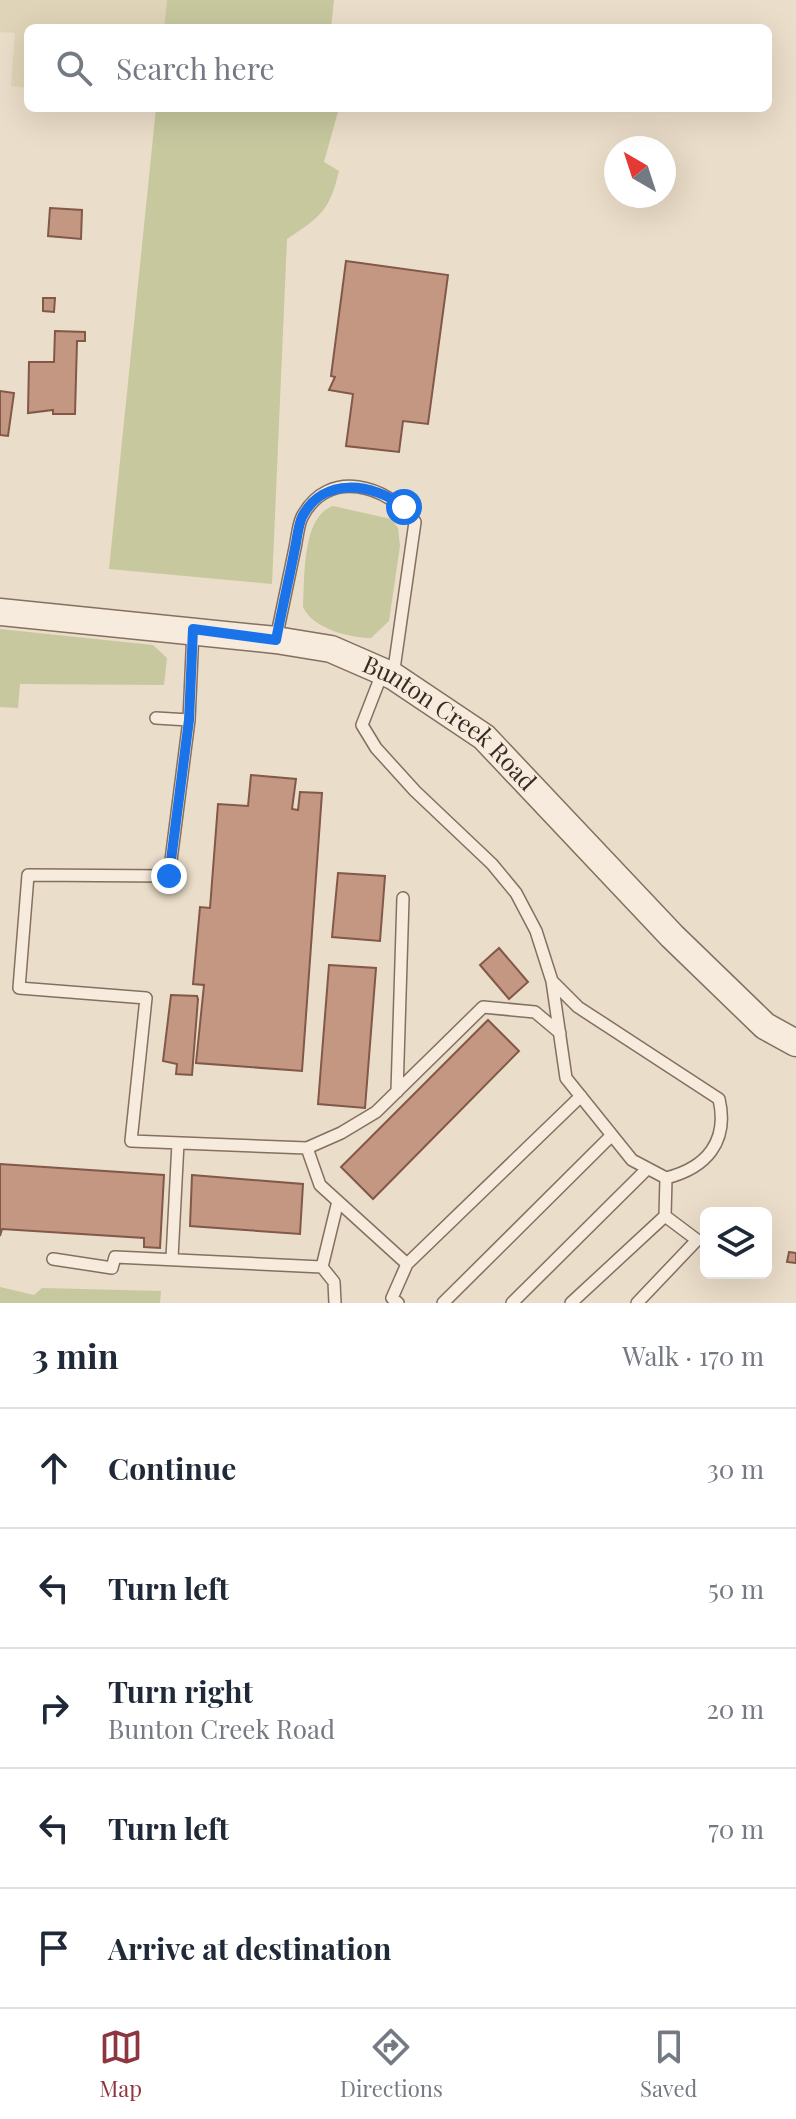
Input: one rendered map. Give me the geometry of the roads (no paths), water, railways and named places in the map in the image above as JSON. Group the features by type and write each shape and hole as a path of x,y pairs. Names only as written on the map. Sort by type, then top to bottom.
{"street":[{"name":"Bunton Creek Road","path":"0,612 193,629 276,640 331,649 388,673 484,737 672,936 765,1026 796,1043"}],"lane":[{"path":"276,640 302,517 322,496 339,488 360,486 389,495 415,522 388,673 362,725 376,748 405,780 492,864 516,893 536,931 552,981 566,1078 632,1160 666,1178 687,1173 706,1157 719,1139 723,1119 719,1099 578,1007 552,981"},
{"path":"193,629 189,720 169,876 28,875 19,988 146,998 131,1141 307,1148 341,1133 376,1112 483,1007 535,1012 560,1033"},
{"path":"156,718 189,720"},
{"path":"397,1092 403,898"},
{"path":"398,1303 392,1298 407,1264 581,1096"},
{"path":"443,1303 611,1136"},
{"path":"172,1258 178,1143"},
{"path":"307,1148 320,1185 407,1264"},
{"path":"512,1303 647,1169"},
{"path":"571,1303 665,1216 666,1178"},
{"path":"322,1267 338,1201"},
{"path":"637,1303 697,1240 665,1216"},
{"path":"53,1259 112,1268 115,1257 322,1267 334,1282 335,1303"}]}
